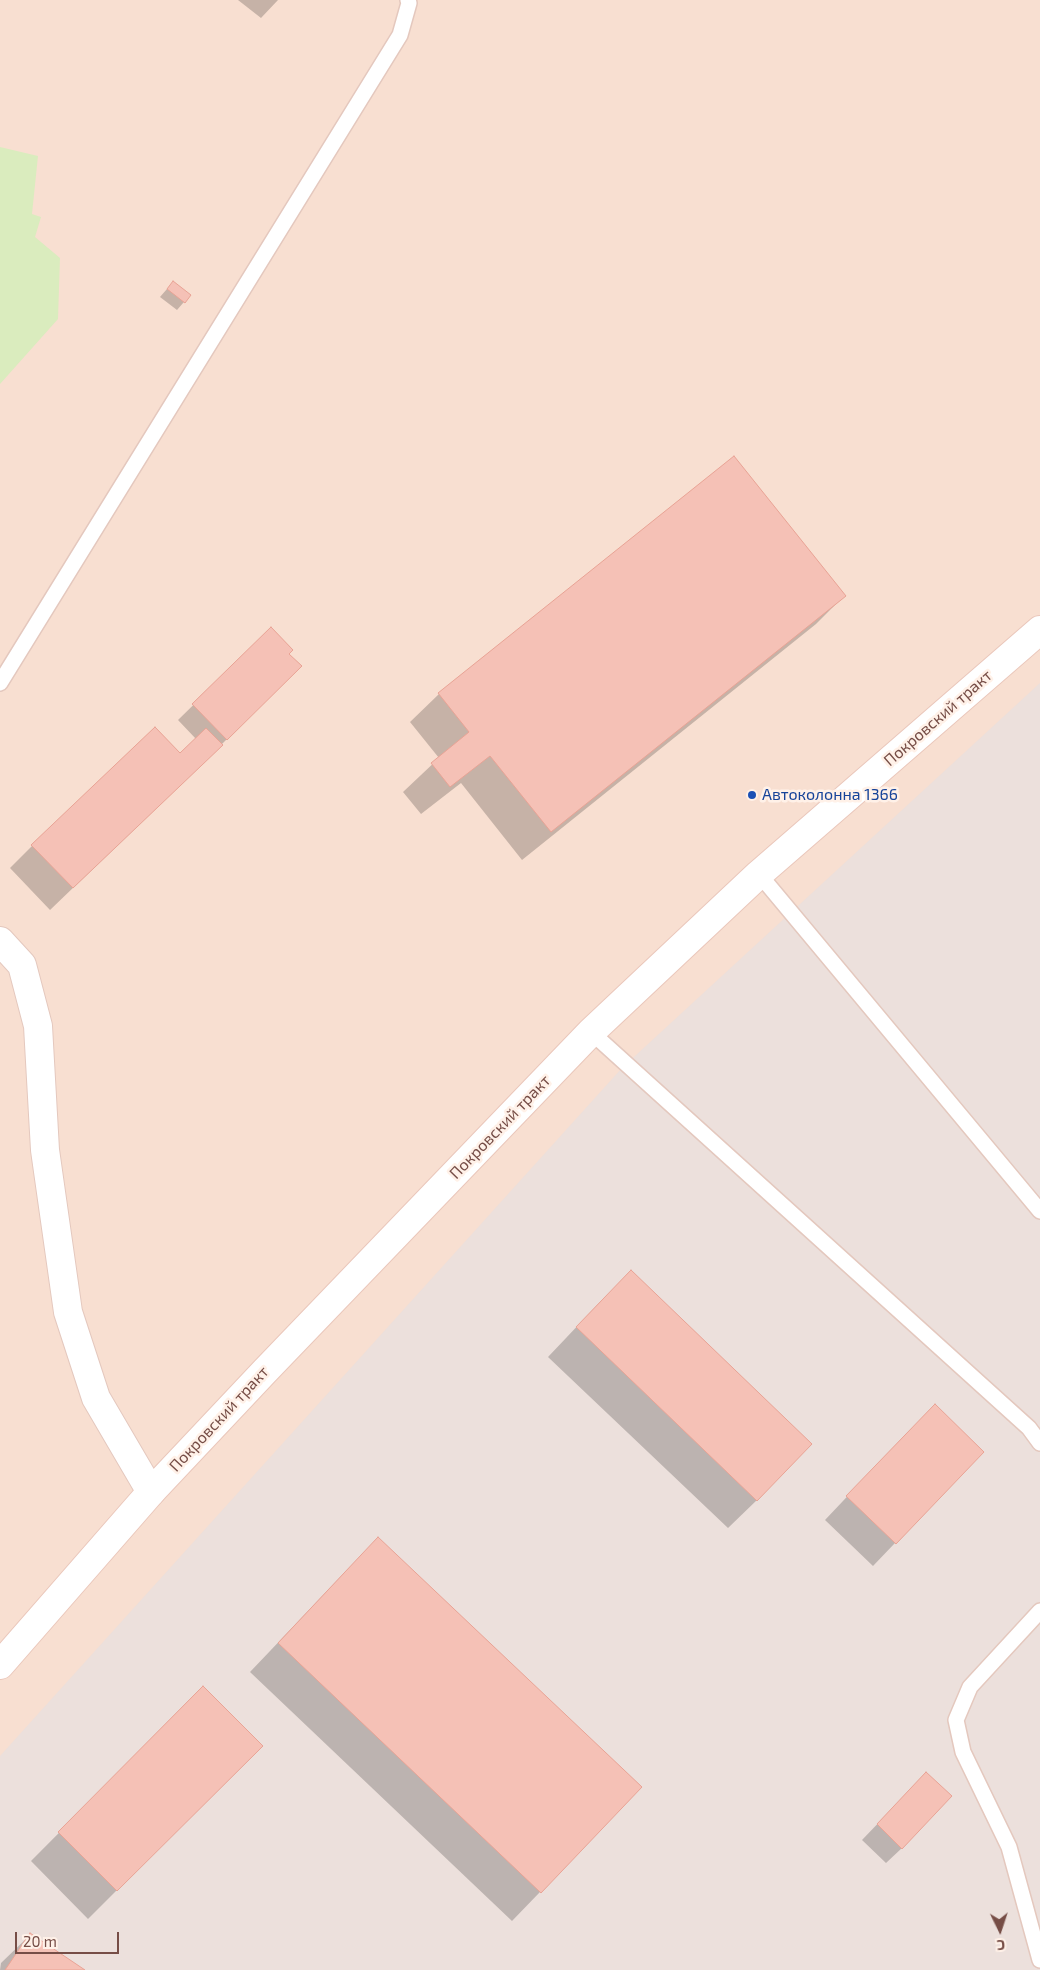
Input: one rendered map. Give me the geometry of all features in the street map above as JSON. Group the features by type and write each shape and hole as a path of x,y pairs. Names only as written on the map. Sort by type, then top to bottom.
{"main road":[{"name":"Покровский тракт","path":"0,1665 151,1492 264,1371 591,1032 758,874 1040,630"},
{"path":"0,941 22,965 38,1026 45,1150 68,1312 96,1398 151,1492"}],"lane":[{"path":"0,683 400,35 409,4 408,0"},
{"path":"758,874 1040,1211"},
{"path":"591,1032 1029,1428 1040,1443"},
{"path":"1040,1611 970,1687 956,1720 962,1752 1009,1847 1040,1960"}],"shaded area":[{"path":"0,0 1040,0 1040,1970 0,1970"},
{"path":"1040,683 1040,1970 0,1970 0,1756 622,1068"}],"green space":[{"path":"0,147 38,156 32,214 41,217 35,237 60,258 58,319 0,384"}],"building":[{"path":"173,281 191,295 185,303 167,289"},
{"path":"734,456 846,596 551,832 490,756 450,787 431,763 469,732 438,693"},
{"path":"271,627 293,650 289,654 302,666 227,740 192,704"},
{"path":"155,727 180,753 206,728 223,745 73,888 31,845"},
{"path":"631,1270 812,1444 757,1501 576,1327"},
{"path":"935,1404 984,1452 896,1544 846,1496"},
{"path":"378,1537 642,1787 541,1893 278,1643"},
{"path":"203,1686 263,1746 117,1891 58,1832"},
{"path":"926,1772 952,1796 902,1849 877,1824"},
{"path":"30,1933 85,1970 5,1970"}],"place":[{"name":"Автоколонна 1366","path":"752,795"}]}
